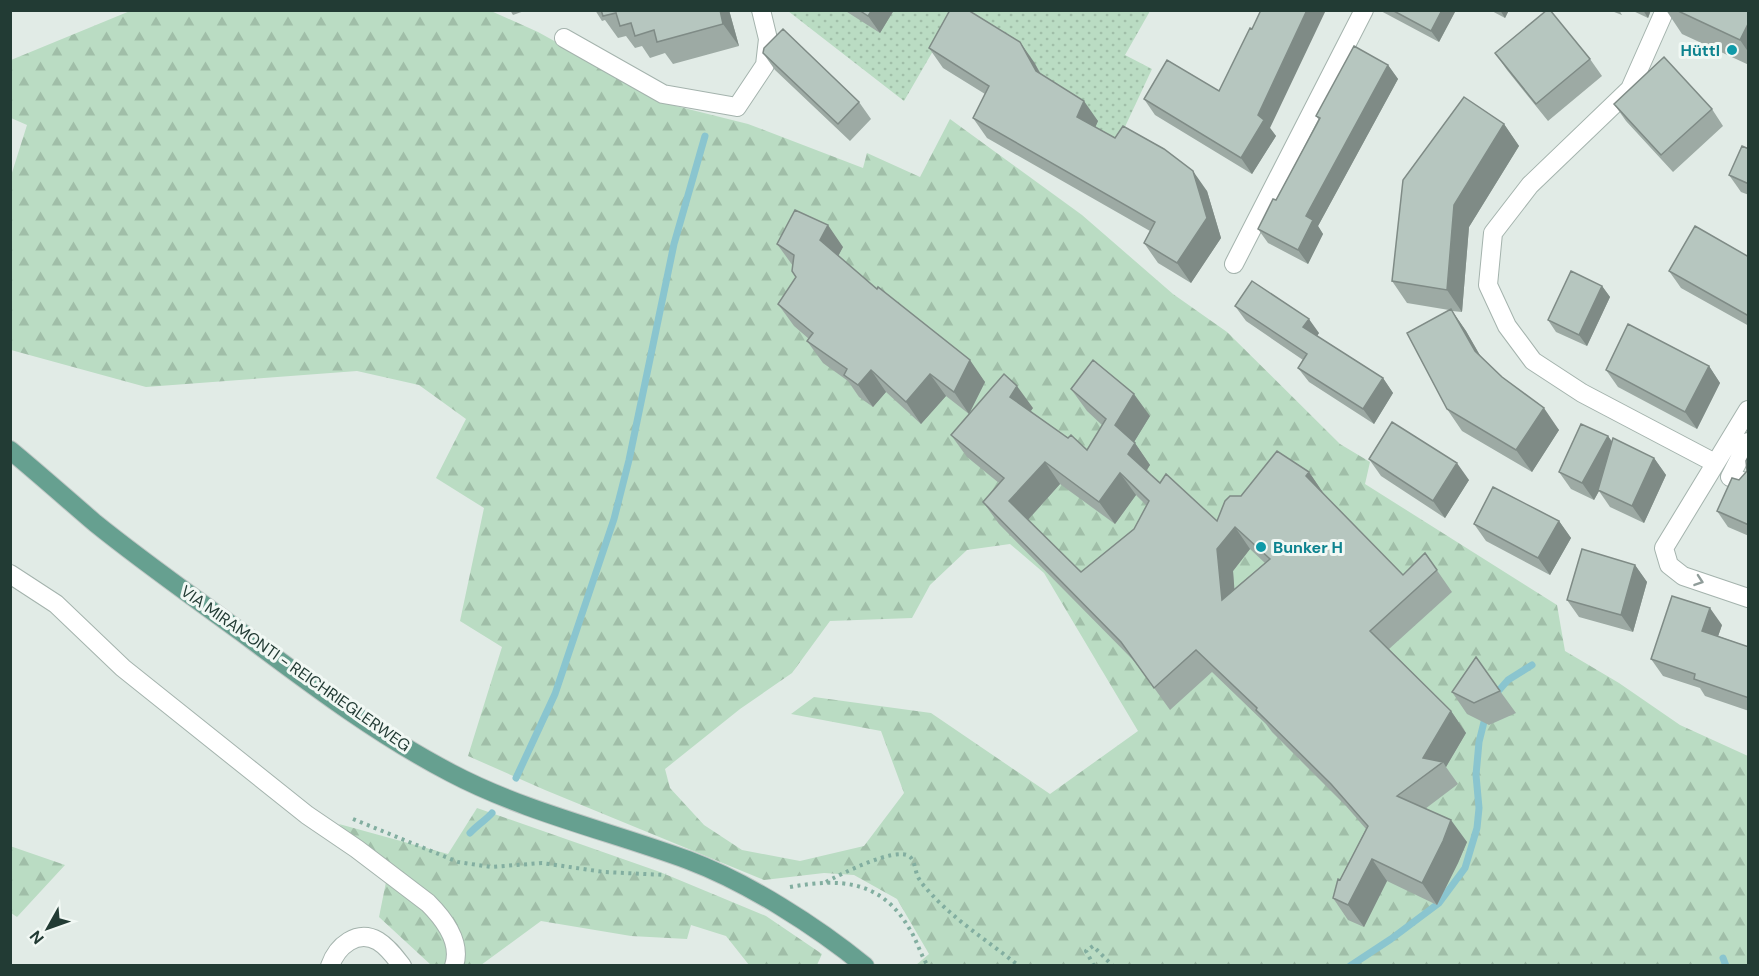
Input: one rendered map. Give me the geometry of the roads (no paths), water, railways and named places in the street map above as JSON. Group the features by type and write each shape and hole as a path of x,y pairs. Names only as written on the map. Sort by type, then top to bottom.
{"main road":[{"name":"VIA MIRAMONTI - REICHRIEGLERWEG","path":"10,450 116,538 342,706 408,750 452,774 520,804 690,861 719,874 834,940 866,966"}],"street":[{"path":"564,38 663,94 737,107 765,65 768,39 761,10"},
{"path":"1234,264 1364,10"},
{"path":"1665,10 1630,89 1530,185 1493,233 1488,285 1507,326 1533,361 1582,393 1715,463"},
{"path":"1749,410 1664,548 1669,565 1683,576 1749,598"},
{"path":"1749,442 1731,477 1749,483"},
{"path":"10,574 56,604 123,668 263,780 429,903 454,938 457,951 454,966"},
{"path":"330,966 341,946 358,938 378,941 402,966"}],"waterway":[{"path":"516,778 555,694 614,519 629,460 674,244 705,136"},
{"path":"1494,696 1508,680 1532,665"},
{"path":"1350,966 1439,903 1465,868 1477,828 1479,808 1476,775 1479,742 1486,714"},
{"path":"470,833 492,813"},
{"path":"1723,958 1726,966"}],"place":[{"name":"Hüttl","path":"1732,50"},
{"name":"Bunker H","path":"1261,547"}]}
